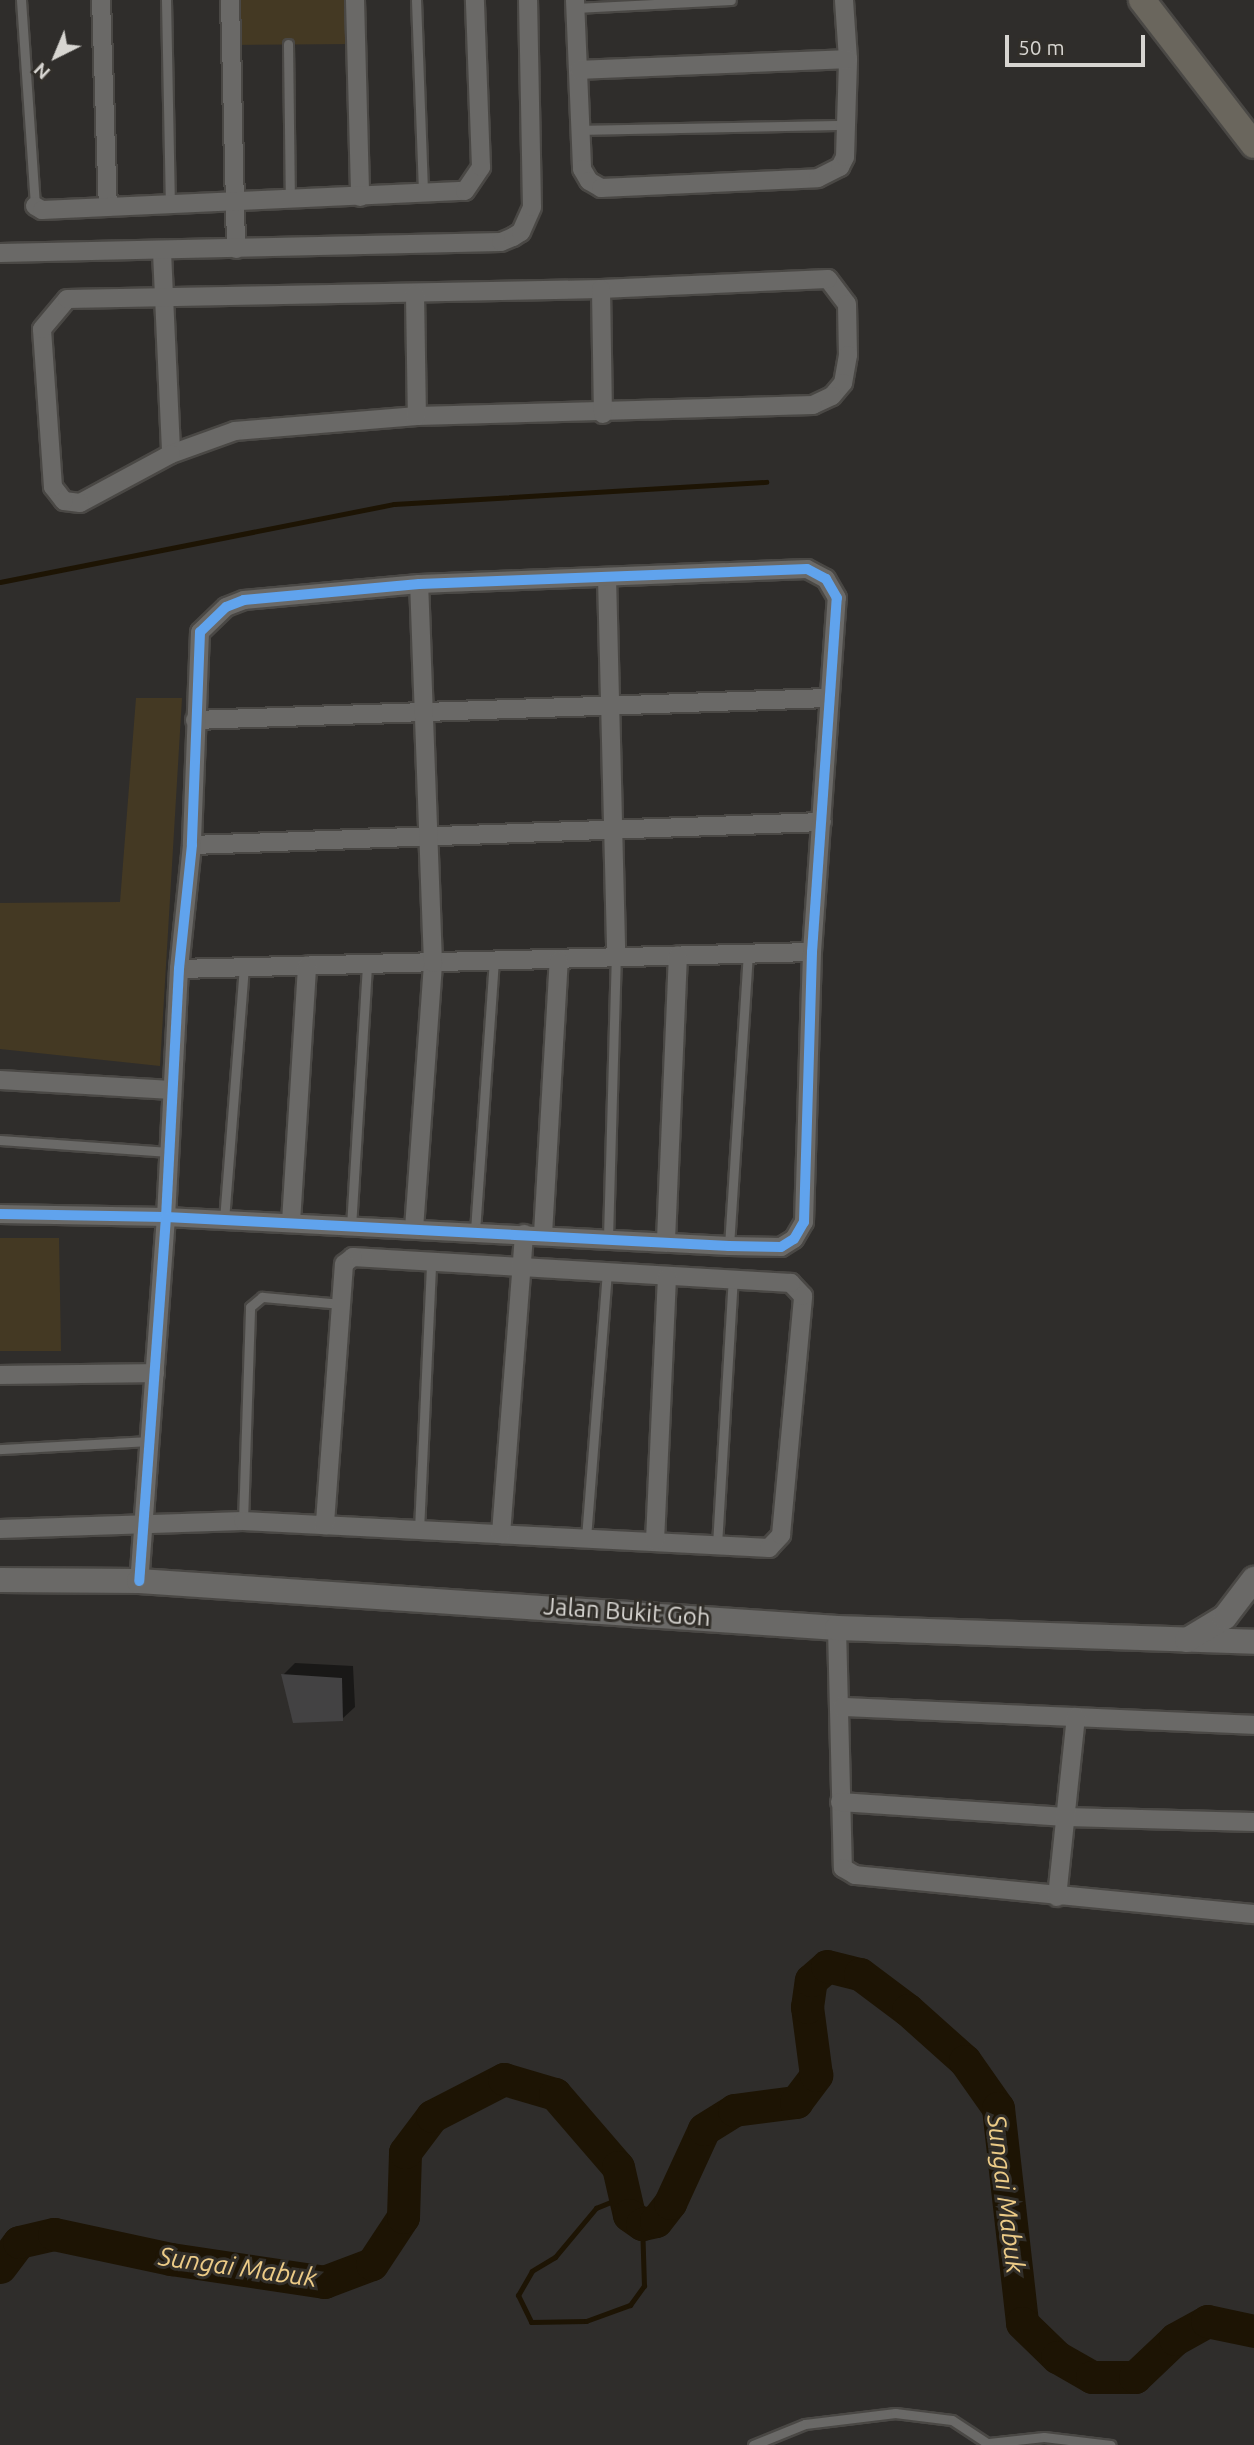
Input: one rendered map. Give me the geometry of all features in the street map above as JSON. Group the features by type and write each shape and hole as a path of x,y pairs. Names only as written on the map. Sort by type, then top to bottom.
{"main road":[{"path":"1142,0 1254,145"},
{"path":"1186,1640 1225,1617 1254,1579"},
{"name":"Jalan Bukit Goh","path":"0,1580 139,1581 837,1628 1254,1642"}],"street":[{"path":"101,0 108,207"},
{"path":"230,0 236,250"},
{"path":"355,0 360,197"},
{"path":"35,206 42,210 423,195 465,191 481,167 475,0"},
{"path":"0,253 162,252 501,242 521,232 532,208 528,0"},
{"path":"575,4 582,169 589,181 601,188 818,178 840,167 845,157 848,59 844,0"},
{"path":"579,70 848,59"},
{"path":"162,252 171,454"},
{"path":"828,279 847,304 843,383 823,402 603,414 417,416 236,431 171,454 101,495 80,503 64,501 53,486 41,344 48,318 67,299 415,294 828,279"},
{"path":"601,289 603,414"},
{"path":"415,294 417,416"},
{"path":"0,1214 166,1217 291,1222 351,1227 666,1240 729,1246 781,1247 794,1238 804,1222 812,952 837,598 826,579 807,569 419,584 244,600 226,607 200,632 192,845 179,969 166,1217 139,1581"},
{"path":"607,578 613,705 616,957"},
{"path":"414,1228 433,963 419,584"},
{"path":"195,720 424,709 829,698"},
{"path":"192,845 822,822"},
{"path":"179,969 812,952"},
{"path":"666,1240 678,956"},
{"path":"543,1234 559,960"},
{"path":"291,1222 307,965"},
{"path":"0,1080 172,1090"},
{"path":"501,1534 518,1265 524,1234"},
{"path":"0,1529 243,1521 769,1548 782,1535 803,1297 791,1283 353,1257 344,1264 325,1525"},
{"path":"655,1541 667,1276"},
{"path":"0,1375 155,1373"},
{"path":"837,1628 842,1707 839,1853 843,1868 856,1875 1058,1897 1254,1914"},
{"path":"842,1707 1254,1725"},
{"path":"1058,1897 1076,1717"},
{"path":"841,1802 1066,1817 1254,1822"}],"lane":[{"path":"21,0 35,206"},
{"path":"166,0 170,205"},
{"path":"416,0 423,195"},
{"path":"575,4 731,0"},
{"path":"288,44 290,200"},
{"path":"580,130 846,125"},
{"path":"729,1246 748,954"},
{"path":"608,1238 616,957"},
{"path":"475,1231 494,960"},
{"path":"351,1227 367,964"},
{"path":"224,1220 244,967"},
{"path":"0,1140 169,1152"},
{"path":"419,1530 431,1261"},
{"path":"586,1538 607,1272"},
{"path":"717,1545 733,1279"},
{"path":"243,1521 250,1307 262,1297 340,1304"},
{"path":"0,1450 150,1441"},
{"path":"754,2445 805,2424 882,2413 952,2420 990,2444 1044,2437 1111,2445"}],"shaded area":[{"path":"230,0 355,0 356,44 231,45"},
{"path":"136,698 182,698 160,1066 0,1049 0,903 120,902"},
{"path":"0,1238 59,1238 61,1351 0,1351"}],"building":[{"path":"281,1674 342,1678 343,1721 293,1723"}],"waterway":[{"path":"0,582 394,504 766,482"},
{"name":"Sungai Mabuk","path":"0,2267 19,2242 54,2234 171,2259 324,2282 372,2264 403,2217 405,2152 432,2116 504,2079 555,2094 618,2167 629,2215 642,2224 656,2221 670,2203 704,2129 734,2110 796,2102 816,2075 807,2007 811,1980 827,1966 860,1974 908,2010 965,2061 998,2108 1022,2323 1057,2357 1092,2377 1135,2377 1175,2339 1207,2321 1254,2331"},
{"path":"623,2197 596,2208 555,2257 532,2271 518,2295 531,2322 586,2321 630,2305 644,2286 642,2224"}],"cycle path":[{"path":"0,1214 166,1217 729,1246 781,1247 794,1239 804,1222 812,952 837,598 826,579 807,569 419,584 244,600 226,607 200,632 192,845 179,969 166,1217 139,1581"}]}
